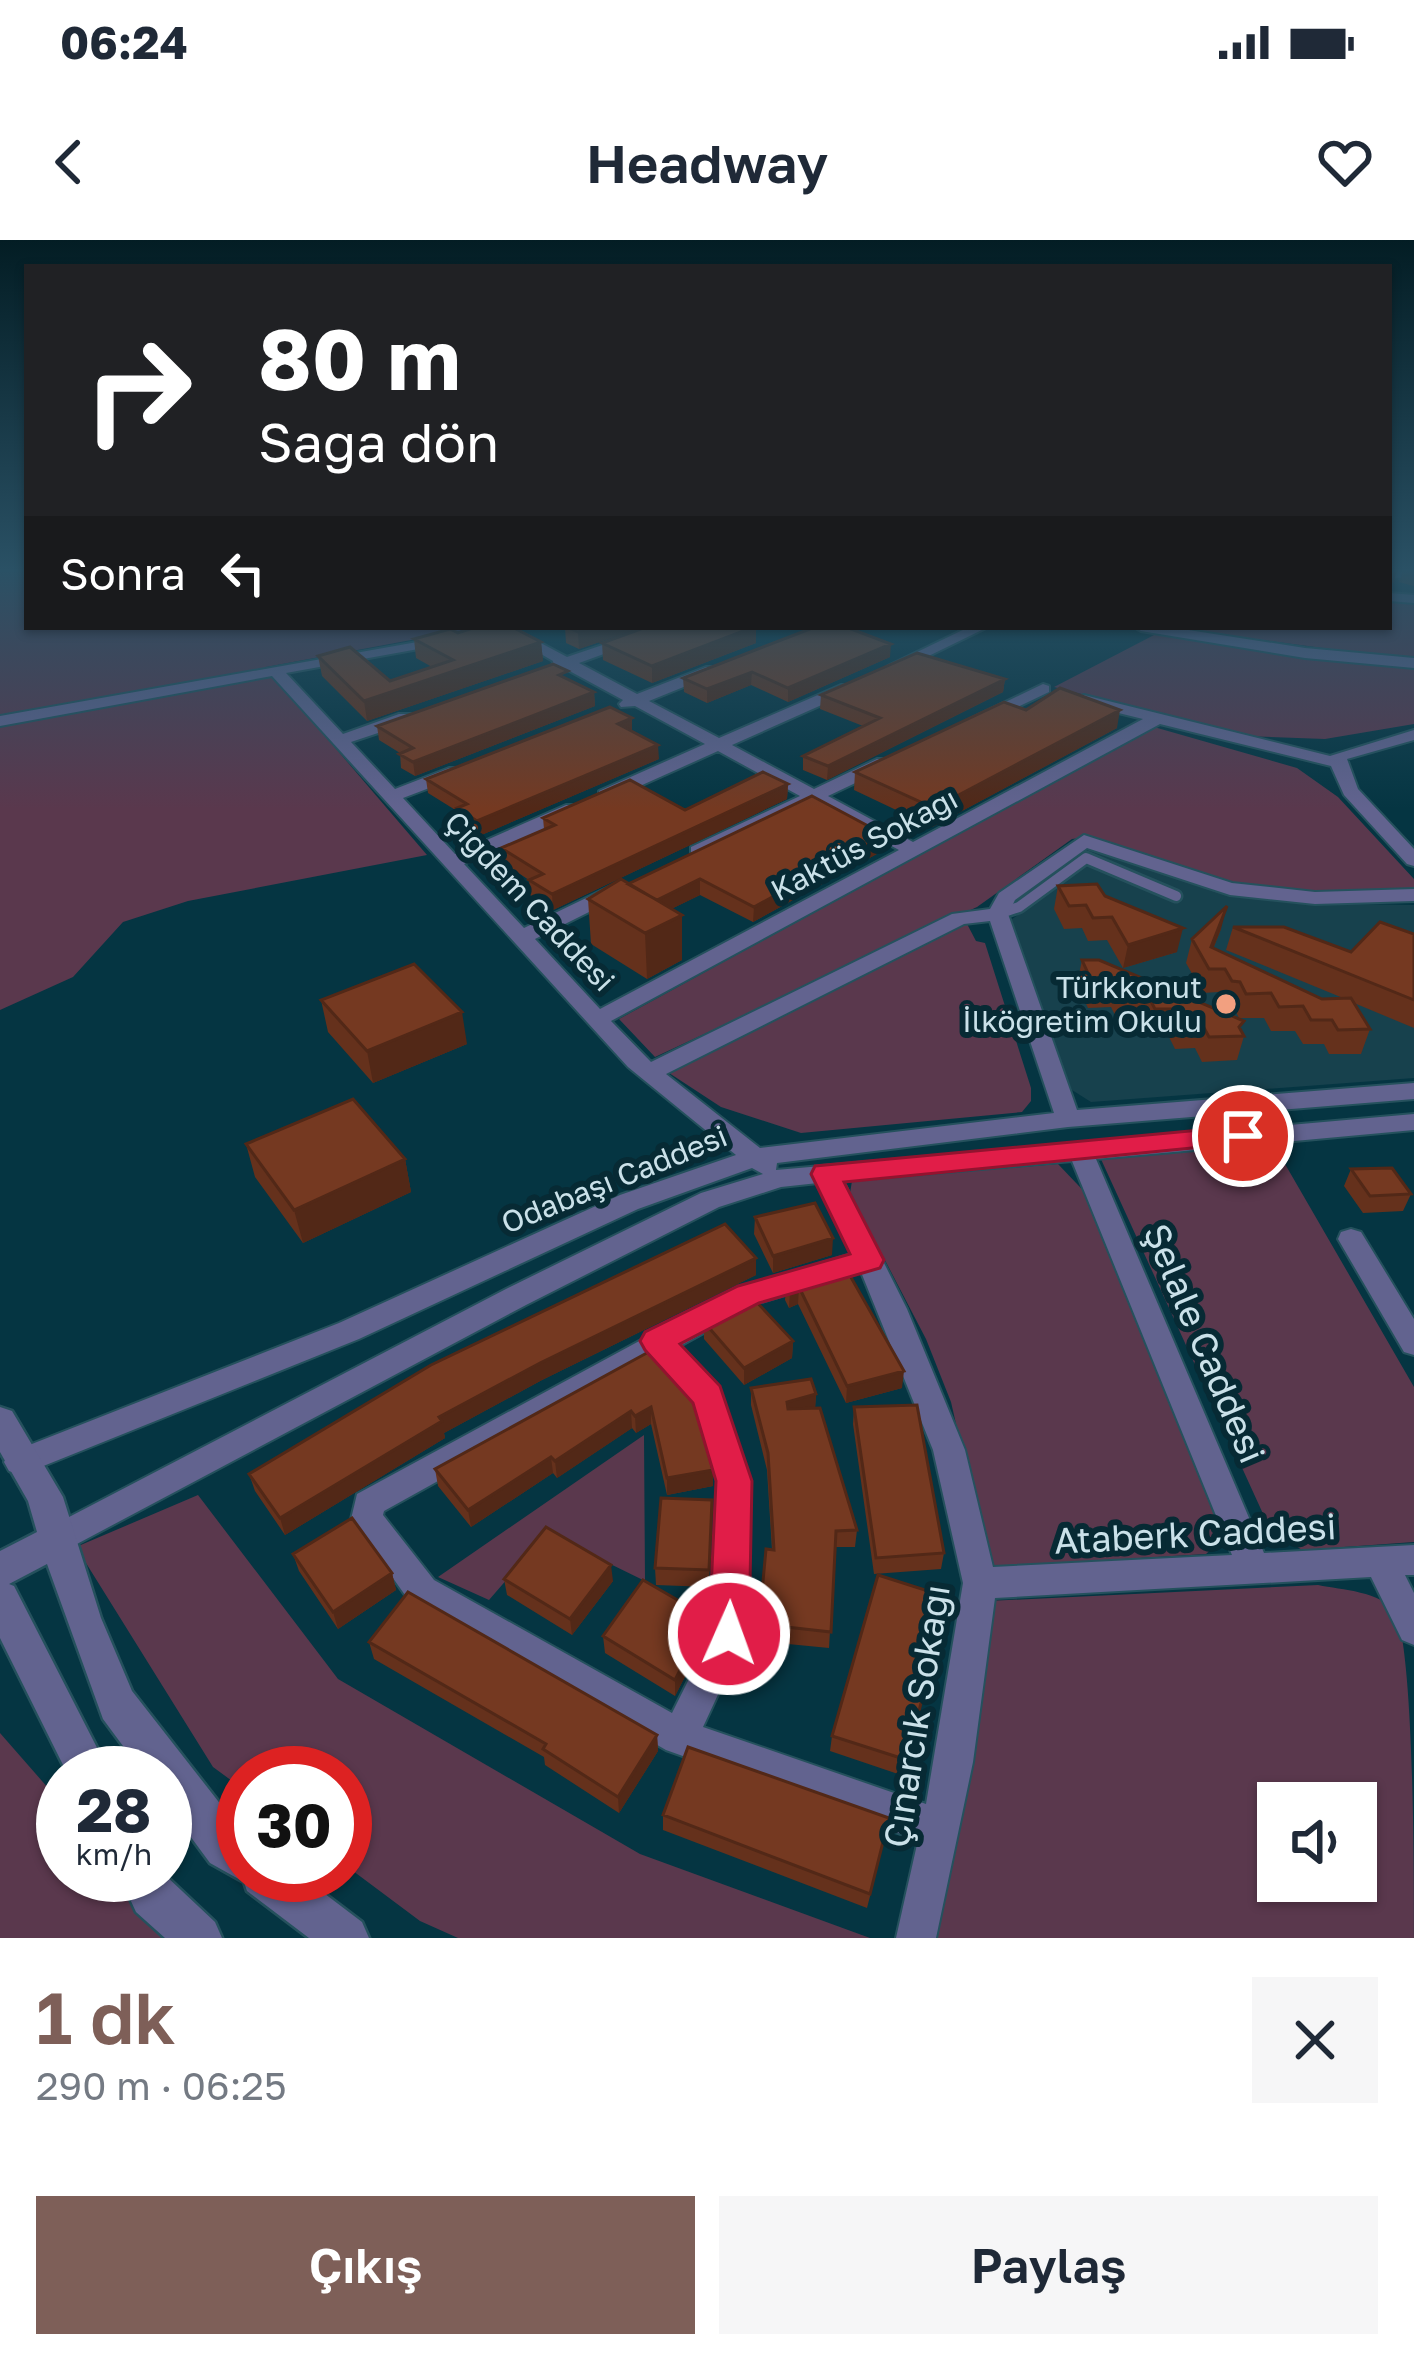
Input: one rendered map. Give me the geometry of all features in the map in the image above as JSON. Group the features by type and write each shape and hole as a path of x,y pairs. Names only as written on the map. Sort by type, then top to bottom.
{"street":[{"path":"0,721 386,650"},
{"path":"545,650 916,851"},
{"path":"542,670 601,650"},
{"path":"899,650 940,663"},
{"path":"877,674 931,650"},
{"path":"1288,650 1414,663"},
{"path":"614,709 739,660"},
{"name":"Çiğdem Caddesi","path":"274,670 650,1073 780,1178"},
{"path":"1008,680 1338,763"},
{"path":"452,862 857,683"},
{"path":"959,728 1043,689"},
{"path":"339,741 429,710"},
{"name":"Kaktüs Sokağı","path":"599,1018 1156,718"},
{"path":"1414,735 1338,756 1351,790 1414,860"},
{"path":"687,856 895,757"},
{"path":"391,797 480,762"},
{"path":"1068,1119 998,914 1006,897 1084,841 1230,889 1315,898 1414,895"},
{"path":"523,937 646,876"},
{"path":"650,1073 959,918 998,914"},
{"name":"Odabaşı Caddesi","path":"10,1469 349,1331 629,1202 755,1157 1068,1119 1414,1090"},
{"name":"Odabaşı Caddesi","path":"60,1538 710,1200 780,1178 1414,1122"},
{"name":"Şelale Caddesi","path":"1080,1150 1254,1568"},
{"name":"Çınarcık Sokağı","path":"826,1174 949,1450 980,1583 940,1828 916,1938"},
{"path":"1351,1239 1414,1344"},
{"path":"868,1260 749,1294 657,1341 368,1504 367,1519 422,1592 680,1737 940,1828"},
{"path":"657,1341 708,1396 734,1481 729,1634 680,1737"},
{"path":"0,1421 10,1469 45,1497 82,1618 118,1705 216,1833"},
{"path":"0,1570 60,1538"},
{"path":"1398,1561 1414,1629"},
{"name":"Ataberk Caddesi","path":"980,1583 1398,1561"},
{"path":"0,1598 75,1746"},
{"path":"159,1902 199,1938"},
{"path":"299,1902 346,1938"}],"lane":[{"path":"998,914 1019,907 1085,858 1176,896"}],"shaded area":[{"path":"0,650 356,650 266,667 427,855 188,901 123,922 73,977 0,1010"},
{"path":"1125,650 1279,650 1414,668 1414,724 1325,739 1245,736 1054,687"},
{"path":"1340,650 1414,650 1414,660"},
{"path":"1154,727 1297,768 1338,797 1414,879 1414,892 1308,894 1210,882 1089,837 1072,839 977,907 655,1057 619,1019"},
{"name":"Türkkonut İlköğretim Okulu","path":"1087,846 1221,893 1292,903 1414,905 1414,1078 1091,1102 1072,1090 1009,930 1012,919 1024,911 1011,905"},
{"path":"966,922 976,941 985,943 1031,1088 1031,1101 1022,1112 801,1133 721,1107 666,1071"},
{"path":"1274,1145 1414,1387 1414,1542 1302,1550 1270,1529 1100,1157"},
{"path":"1058,1164 1097,1205 1229,1533 1206,1554 989,1567 951,1402 926,1339 850,1193 852,1181"},
{"path":"644,1435 645,1581 547,1533 489,1600 438,1577"},
{"path":"198,1495 338,1679 640,1854 870,1938 458,1938 420,1921 372,1885 372,1746 216,1746 216,1769 76,1547"},
{"path":"1318,1585 1381,1600 1396,1613 1406,1674 1412,1768 1414,1938 928,1938 988,1601"},
{"path":"0,1733 36,1774 36,1902 148,1902 179,1938 0,1938"}],"building":[{"path":"354,650 390,681 453,660 435,650 516,650 364,701 318,656"},
{"path":"618,650 693,650 652,666"},
{"path":"755,650 876,650 788,688 752,672 707,689 683,678"},
{"path":"917,653 1005,679 828,766 803,756 880,718 821,695"},
{"path":"553,664 568,671 559,675 594,692 413,762 399,754 413,748 377,726"},
{"path":"1060,688 1120,710 934,808 855,772 1004,702 1026,710"},
{"path":"610,707 632,718 618,724 658,745 477,821 457,808 467,804 426,779"},
{"path":"763,772 788,784 552,894 529,880 543,874 501,848 555,825 543,818 630,780 685,810"},
{"path":"812,796 885,835 754,907 700,879 657,900 628,884"},
{"path":"621,879 682,915 645,933 588,899"},
{"path":"1097,884 1105,896 1183,928 1128,945 1112,917 1093,918 1086,905 1069,906 1058,886"},
{"path":"1227,906 1211,947 1322,999 1351,998 1370,1029 1338,1030 1332,1020 1311,1020 1303,1006 1279,1007 1271,993 1246,994 1225,969 1209,969 1192,939"},
{"path":"1380,922 1414,934 1414,1000 1233,927 1284,927 1351,952"},
{"path":"1082,960 1099,960 1244,1021 1239,1027 1244,1036 1209,1037 1202,1024 1181,1025 1173,1009 1155,1009 1148,996 1123,997 1116,983 1093,984"},
{"path":"414,964 462,1012 367,1051 321,1000"},
{"path":"353,1099 405,1159 294,1210 246,1144"},
{"path":"1392,1168 1411,1194 1370,1196 1351,1169"},
{"path":"815,1203 833,1238 773,1256 755,1217"},
{"path":"725,1224 756,1258 439,1417 442,1421 280,1518 249,1474 431,1365"},
{"path":"844,1265 904,1371 847,1386 799,1287 790,1291 786,1283"},
{"path":"752,1297 793,1341 744,1368 704,1322"},
{"path":"654,1349 691,1387 713,1470 667,1478 651,1407 635,1416 631,1411 468,1510 435,1469"},
{"path":"811,1379 816,1394 787,1402 788,1409 820,1408 857,1530 836,1531 831,1632 759,1624 766,1549 774,1550 768,1453 751,1388"},
{"path":"917,1405 944,1553 876,1558 854,1407"},
{"path":"661,1498 712,1500 709,1570 655,1568"},
{"path":"352,1518 392,1573 333,1612 293,1554"},
{"path":"546,1527 611,1565 570,1619 504,1579"},
{"path":"878,1575 947,1597 907,1760 832,1736"},
{"path":"643,1580 707,1617 675,1680 603,1636"},
{"path":"408,1592 657,1735 618,1797 543,1749 546,1744 369,1642"},
{"path":"688,1747 889,1818 870,1894 663,1815"}],"place":[{"name":"Türkkonut İlköğretim Okulu","path":"1226,1004"}],"route":[{"path":"729,1634 734,1481 708,1396 657,1341 749,1294 868,1260 826,1174 1243,1136"}]}
